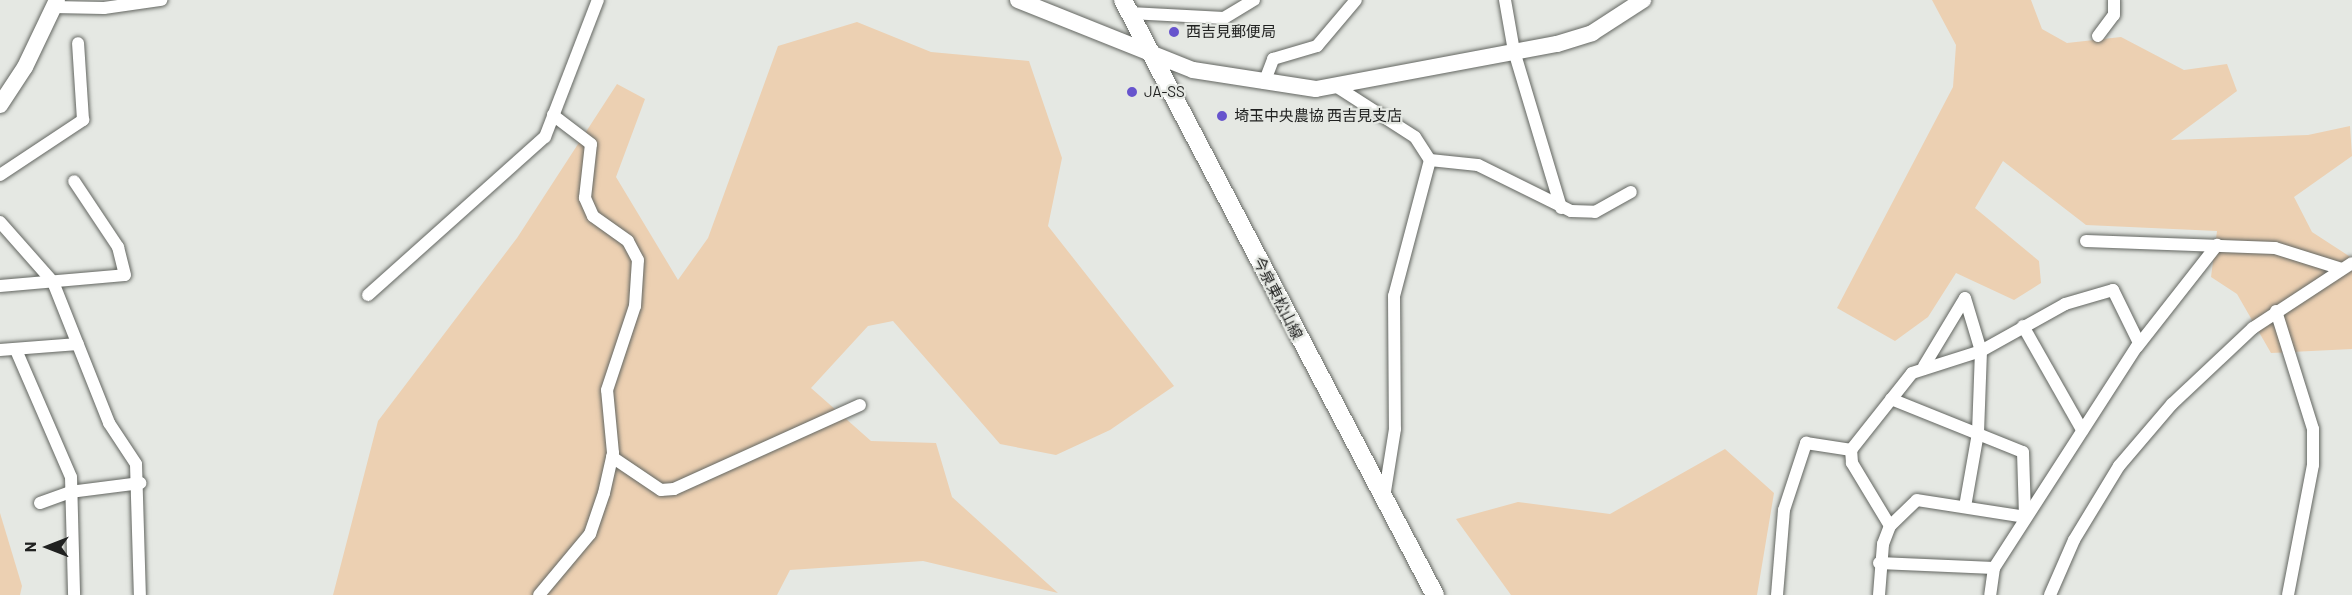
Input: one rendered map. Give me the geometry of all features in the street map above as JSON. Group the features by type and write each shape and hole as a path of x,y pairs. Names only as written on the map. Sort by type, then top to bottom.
{"main road":[{"name":"今泉東松山線","path":"1127,7 1383,502 1435,595"}],"street":[{"path":"0,105 25,67 55,4 95,9 161,0"},
{"path":"368,295 545,137 598,0"},
{"path":"1018,0 1193,70 1264,83 1316,88 1514,51 1592,33 1643,0"},
{"path":"1127,7 1224,18 1254,0"},
{"path":"1264,83 1273,58 1317,46 1356,0"},
{"path":"1505,0 1514,51 1561,208"},
{"path":"2098,36 2114,15 2114,0"},
{"path":"0,176 83,120 78,43"},
{"path":"1334,85 1415,137 1430,160 1428,183 1403,246 1394,296 1395,429 1383,502"},
{"path":"539,595 590,534 612,458 607,390 635,306 638,260 628,241 593,216 585,198 591,144 553,115"},
{"path":"1430,160 1478,165 1561,208 1595,212 1631,192"},
{"path":"0,286 125,275 118,247 74,181"},
{"path":"0,222 53,282 140,483 140,595"},
{"path":"2086,241 2275,248 2347,266"},
{"path":"1990,595 1994,568 2025,517 2137,347 2217,245"},
{"path":"2050,595 2074,540 2119,466 2172,404 2276,311 2347,266"},
{"path":"1924,366 1981,351 2065,304 2113,290 2137,347"},
{"path":"1890,526 1852,463 1851,450 1891,399 1924,366 1965,298 1981,351 1978,434 1965,507"},
{"path":"2276,311 2313,429 2313,465 2288,595"},
{"path":"2024,326 2082,430"},
{"path":"0,350 78,344"},
{"path":"16,350 71,477 74,595"},
{"path":"1891,399 2024,452 2025,517"},
{"path":"612,458 661,490 674,489 860,405"},
{"path":"1777,595 1784,510 1806,443 1851,450"},
{"path":"40,503 70,492 140,483"},
{"path":"1879,595 1879,563 1890,526 1917,500 2025,517"},
{"path":"1879,563 1994,568"}],"shaded area":[{"path":"1932,0 2031,0 2042,29 2067,43 2121,37 2184,70 2227,64 2237,91 2171,140 2308,135 2350,126 2352,156 2294,197 2312,232 2352,258 2352,349 2271,353 2237,294 2211,277 2217,231 2086,225 2003,161 1975,208 2039,261 2041,283 2014,300 1956,273 1928,317 1895,341 1837,308 1953,87 1956,45"},
{"path":"857,22 931,52 1029,61 1062,158 1048,226 1174,386 1110,430 1056,455 1000,444 893,321 868,326 811,388 871,441 936,443 952,497 1058,593 923,561 790,570 777,595 333,595 378,421 517,238 617,84 645,99 616,177 678,280 708,238 778,46"},
{"path":"1725,449 1774,493 1757,595 1511,595 1456,519 1518,502 1610,514"},
{"path":"0,513 22,586 20,595 0,595"}],"place":[{"name":"西吉見郵便局","path":"1174,32"},
{"name":"JA-SS","path":"1132,92"},
{"name":"埼玉中央農協 西吉見支店","path":"1222,116"}]}
